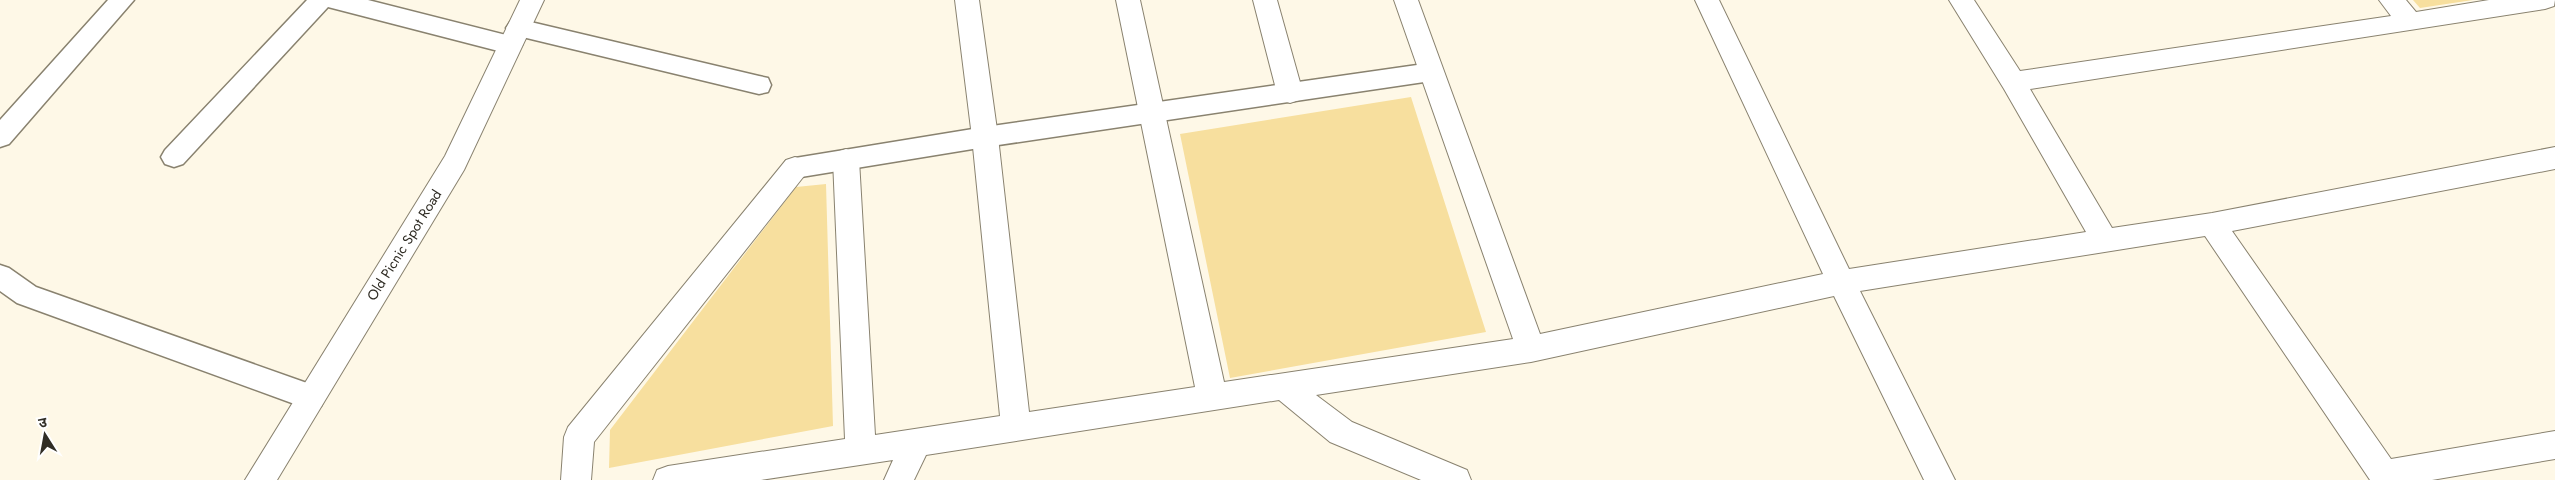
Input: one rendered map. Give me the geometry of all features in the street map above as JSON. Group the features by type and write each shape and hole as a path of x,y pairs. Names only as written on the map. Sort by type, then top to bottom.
{"street":[{"name":"Old Picnic Spot Road","path":"260,480 455,162 532,0"},
{"path":"967,0 985,137 1016,428"},
{"path":"1128,0 1212,397"},
{"path":"1265,0 1290,93"},
{"path":"1406,0 1531,349"},
{"path":"1707,0 1841,282 1940,480"},
{"path":"1961,0 2013,82 2105,241"},
{"path":"2391,0 2410,22"},
{"path":"2013,82 2545,0"},
{"path":"668,480 1531,349 1841,282 2212,224 2555,158"},
{"path":"846,160 861,451"},
{"path":"576,480 578,437 795,168"},
{"path":"2212,224 2386,477 2555,445"},
{"path":"1283,386 1341,432 1456,480"},
{"path":"899,480 916,443"}],"lane":[{"path":"0,138 10,111 122,0"},
{"path":"174,157 320,0"},
{"path":"334,0 759,85"},
{"path":"795,168 985,137 1432,72"},
{"path":"0,276 27,295 311,397"}],"shaded area":[{"path":"2413,0 2473,0 2420,8"},
{"path":"1411,97 1486,332 1230,378 1180,134"},
{"path":"826,184 833,426 609,468 610,430 796,187"}]}
